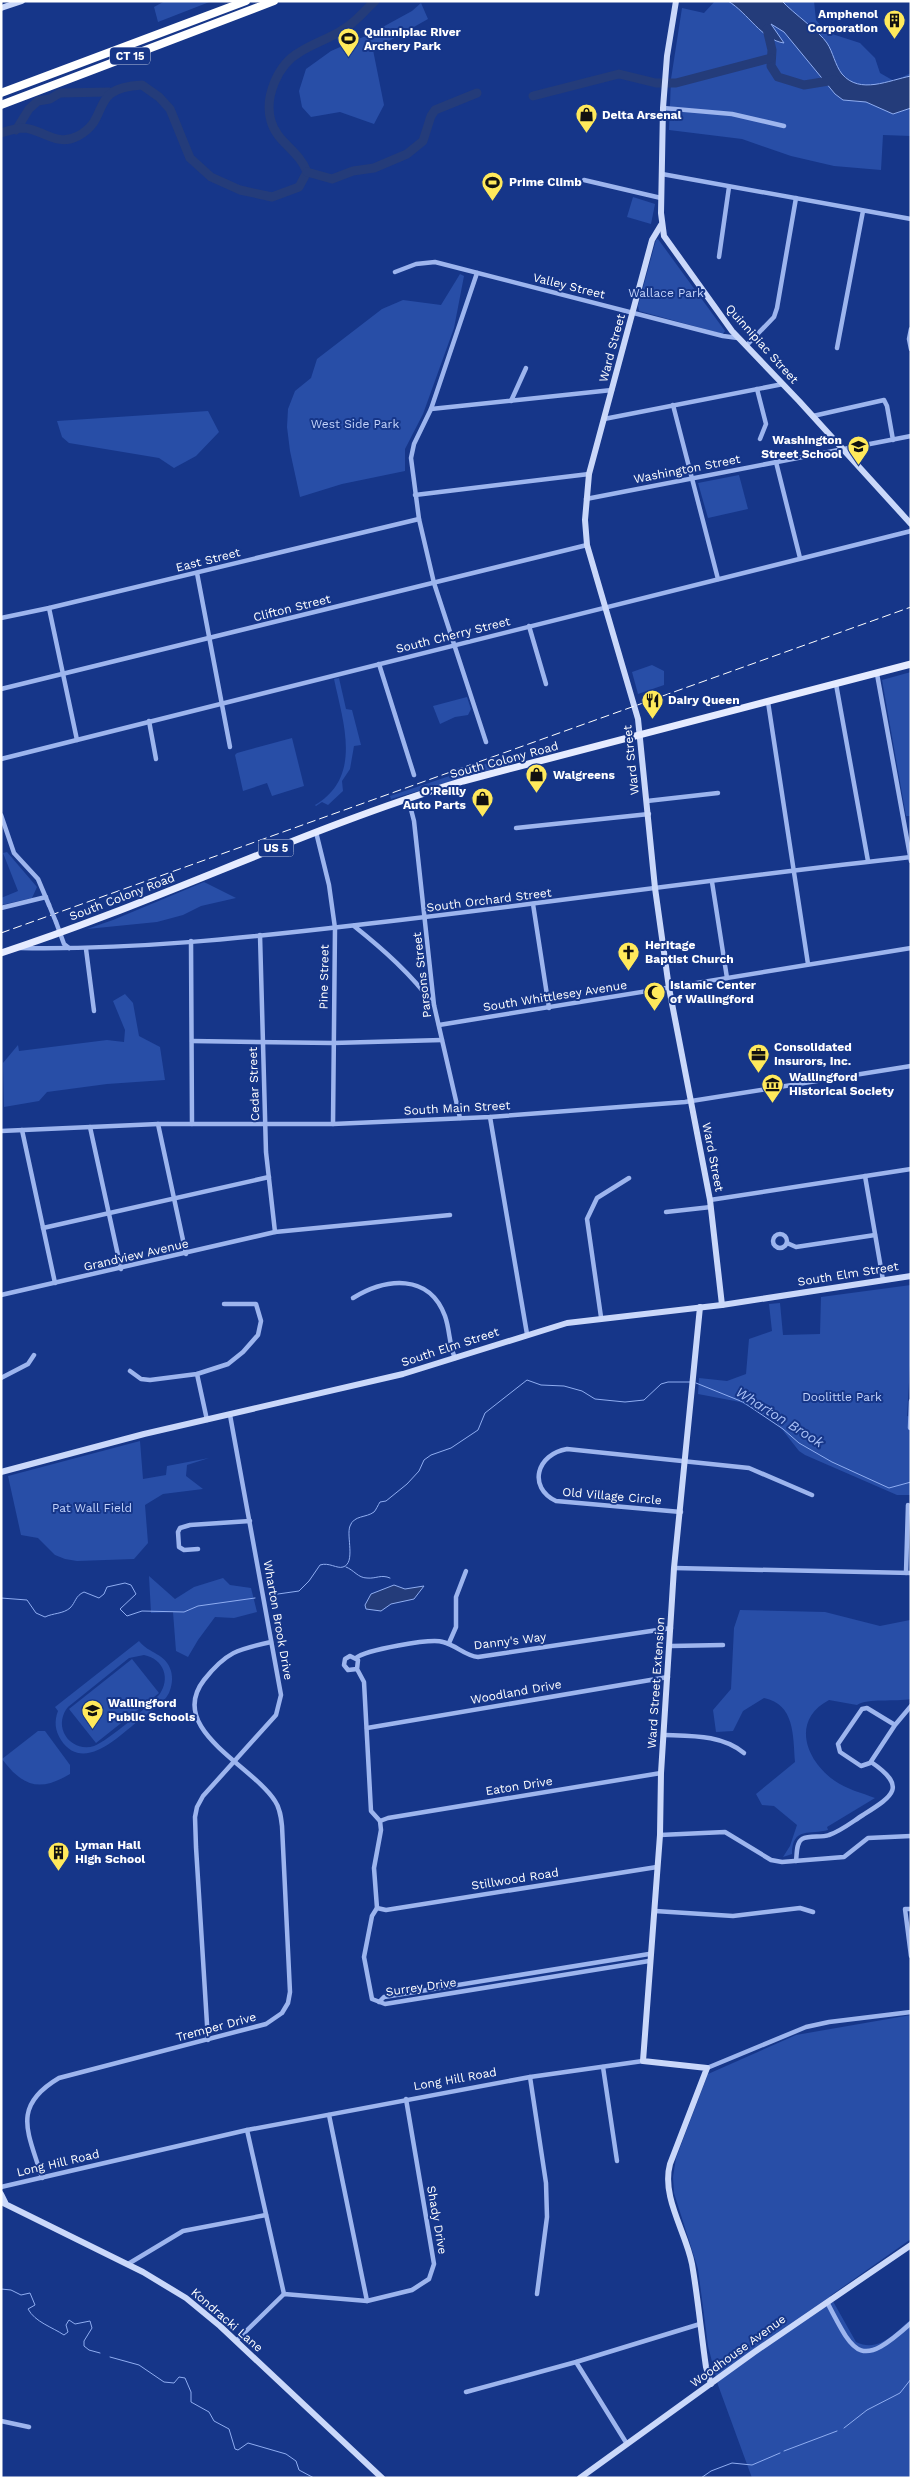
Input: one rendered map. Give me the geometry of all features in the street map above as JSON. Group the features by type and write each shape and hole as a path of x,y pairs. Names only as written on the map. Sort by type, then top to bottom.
{"highway":[{"name":"CT 15","path":"1,93 246,1"},
{"name":"CT 15","path":"1,105 274,1"}],"main road":[{"path":"1,8 22,1"},
{"name":"Quinnipiac Street","path":"676,1 663,108 661,225 666,239 738,338 813,416 911,524"},
{"name":"Ward Street","path":"661,225 652,240 589,474 586,499 587,545 637,712 649,814 655,888 669,988 710,1204 722,1306"},
{"name":"South Colony Road","path":"1,953 60,933 316,832 408,798 472,779 911,664"},
{"name":"South Elm Street","path":"1,1472 207,1420 403,1374 567,1322 722,1306 911,1276"},
{"name":"Ward Street Extension","path":"643,2061 649,1958 655,1910 660,1835 661,1773 671,1646 674,1568 700,1308"},
{"name":"Long Hill Road","path":"643,2061 707,2068"},
{"path":"707,2068 670,2164 668,2178 670,2194 691,2262 706,2367 711,2384"},
{"name":"Kondracki Lane","path":"1,2194 3,2202 128,2264 186,2298 236,2341 382,2478"},
{"name":"Woodhouse Avenue","path":"580,2478 827,2302 911,2245"}],"street":[{"path":"663,108 732,114 784,126"},
{"path":"662,174 911,219"},
{"path":"584,180 661,198"},
{"path":"719,257 730,187"},
{"path":"746,346 774,317 778,308 796,198"},
{"path":"837,348 862,210"},
{"name":"Valley Street","path":"395,272 416,264 435,262 723,336 738,338"},
{"path":"477,273 431,409 414,444 411,458 419,520 434,583 486,742"},
{"path":"911,329 909,339 911,349"},
{"path":"511,401 526,368"},
{"path":"604,419 783,384"},
{"path":"757,389 766,424 760,439"},
{"path":"431,409 612,390"},
{"path":"813,416 884,400 887,406 893,440"},
{"path":"673,405 718,579"},
{"name":"Washington Street","path":"586,499 911,436"},
{"path":"776,462 800,558"},
{"path":"415,495 589,474"},
{"name":"East Street","path":"1,618 419,520"},
{"name":"South Cherry Street","path":"1,759 911,531"},
{"name":"Clifton Street","path":"1,688 587,545"},
{"path":"197,573 230,747"},
{"path":"49,608 76,740"},
{"path":"529,626 546,684"},
{"path":"379,664 414,775"},
{"path":"877,674 910,858"},
{"path":"836,684 868,861"},
{"path":"768,702 808,964"},
{"path":"149,721 156,759"},
{"path":"647,801 718,793"},
{"name":"Parsons Street","path":"408,798 414,821 434,1005 460,1118"},
{"path":"516,828 649,814"},
{"path":"1,815 14,853 38,879 64,944 69,948"},
{"name":"Pine Street","path":"316,832 329,885 335,928 333,1124"},
{"name":"South Orchard Street","path":"16,948 86,949 191,942 335,928 868,861 910,858"},
{"path":"712,882 726,978"},
{"path":"1,908 46,898"},
{"path":"533,904 549,1008"},
{"path":"354,926 382,947 413,978 434,1005"},
{"name":"Cedar Street","path":"260,935 265,1124 275,1232"},
{"path":"191,942 192,1124"},
{"name":"South Whittlesey Avenue","path":"439,1025 911,948"},
{"path":"86,949 94,1011"},
{"path":"192,1041 333,1043 442,1040"},
{"name":"South Main Street","path":"1,1131 158,1124 333,1124 490,1118 690,1101 911,1066"},
{"path":"490,1118 528,1334"},
{"path":"158,1124 186,1254"},
{"path":"90,1127 121,1269"},
{"path":"22,1130 55,1283"},
{"path":"666,1212 911,1169"},
{"path":"865,1176 883,1280"},
{"path":"43,1228 269,1177"},
{"path":"601,1317 587,1219 597,1198 629,1178"},
{"name":"Grandview Avenue","path":"1,1295 121,1269 275,1232 450,1214"},
{"path":"787,1244 796,1247 875,1235"},
{"path":"353,1298 366,1290 397,1282 414,1284 433,1296 444,1316 455,1358"},
{"path":"130,1371 140,1379 150,1380 197,1374 228,1364 247,1348 261,1327 256,1304 224,1304"},
{"path":"1,1378 28,1364 34,1355"},
{"path":"197,1374 207,1420"},
{"path":"910,1428 911,1401"},
{"name":"Wharton Brook Drive","path":"208,2040 195,1817 197,1807 203,1796 262,1732 279,1707 280,1688 230,1415"},
{"name":"Old Village Circle","path":"681,1512 561,1503 547,1496 539,1477 541,1466 547,1458 556,1452 567,1449 749,1468 812,1495"},
{"path":"674,1568 908,1573 908,1505"},
{"path":"198,1549 184,1550 178,1547 178,1532 180,1528 190,1525 250,1521"},
{"path":"449,1644 456,1627 456,1597 466,1571"},
{"name":"Danny's Way","path":"356,1658 362,1653 435,1640 449,1644 466,1654 478,1657 672,1628"},
{"name":"Tremper Drive","path":"42,2178 26,2121 31,2101 42,2089 59,2078 258,2027 273,2020 286,2008 290,1992 280,1813 272,1796 200,1727 193,1707 196,1694 209,1674 229,1654 240,1649 272,1642"},
{"path":"671,1646 723,1645"},
{"path":"357,1669 351,1671 344,1665 347,1657 356,1658 359,1662 357,1669 364,1682 371,1811 380,1821 381,1830 374,1868 377,1908"},
{"name":"Woodland Drive","path":"367,1728 668,1677"},
{"path":"895,1725 867,1708 862,1709 838,1744 840,1752 864,1766 871,1762 895,1725 911,1706"},
{"path":"665,1735 722,1740 734,1744 744,1753"},
{"path":"796,1861 798,1846 802,1839 830,1835 888,1798 892,1788 891,1778 871,1762"},
{"name":"Eaton Drive","path":"380,1821 388,1818 661,1773"},
{"path":"660,1835 725,1832 771,1860 796,1861 844,1857 861,1842 874,1836 911,1836"},
{"name":"Stillwood Road","path":"377,1908 386,1910 657,1867"},
{"name":"Surrey Drive","path":"377,1908 372,1916 364,1957 370,1994 372,1999 379,2002 384,1997 649,1958"},
{"path":"655,1910 733,1916 800,1908 813,1912"},
{"path":"911,1909 905,1909 911,1956"},
{"name":"Long Hill Road","path":"707,2068 806,2027 829,2022 911,2012"},
{"name":"Long Hill Road","path":"1,2188 247,2130 530,2077 643,2061"},
{"path":"603,2067 617,2161"},
{"path":"530,2077 546,2184 547,2217 536,2294"},
{"name":"Shady Drive","path":"284,2294 367,2301 412,2290 429,2279 434,2264 406,2099"},
{"path":"328,2114 367,2301"},
{"path":"236,2341 284,2294 247,2130"},
{"path":"128,2264 183,2231 266,2215"},
{"path":"827,2302 843,2333 851,2345 859,2350 882,2348 911,2323"},
{"path":"466,2392 576,2362 700,2324"},
{"path":"576,2362 627,2444"},
{"path":"1,2421 29,2427"}],"green space":[{"path":"165,1 212,1 158,22 154,7"},
{"path":"715,1 814,1 816,20 826,32 860,43 875,58 880,73 894,81 911,73 911,136 883,135 881,170 834,166 791,156 742,139 669,130 671,79 682,8 704,13"},
{"name":"Quinnipiac River Archery Park","path":"421,3 428,19 373,50 384,105 374,124 340,112 311,117 302,107 299,91 306,69 331,51 370,34 412,11"},
{"path":"633,197 655,204 651,224 627,217"},
{"name":"Wallace Park","path":"658,239 725,331 723,334 639,311 638,306 656,240"},
{"name":"West Side Park","path":"460,274 464,276 454,328 423,414 405,449 405,471 342,484 300,497 290,451 287,427 288,409 295,391 311,378 317,359 382,309 403,300 441,305"},
{"path":"208,411 219,432 196,456 174,468 159,458 69,443 62,437 57,421"},
{"path":"739,475 748,509 708,518 698,483"},
{"path":"652,665 664,671 664,685 638,694 632,672"},
{"path":"911,672 911,816 906,816 882,680"},
{"path":"339,678 346,709 352,710 361,745 354,746 350,769 342,781 343,791 328,805 322,802 316,806 330,793 339,780 344,764 346,748 345,730 334,679"},
{"path":"467,697 471,709 468,715 455,717 440,724 433,706"},
{"path":"292,738 304,786 272,796 267,783 243,791 235,755"},
{"path":"515,754 517,762 391,799 390,796"},
{"path":"7,852 37,887 32,898 1,905 1,898 18,891 3,853"},
{"path":"204,882 236,898 201,906 183,915 157,922 87,929 113,920"},
{"path":"125,994 133,1003 139,1036 160,1047 165,1080 107,1084 47,1092 39,1101 4,1107 3,1063 18,1045 19,1051 107,1040 124,1042 125,1030 113,1001"},
{"name":"Doolittle Park","path":"911,1285 911,1349 907,1416 911,1417 911,1495 897,1495 805,1455 799,1451 777,1423 740,1402 698,1394 699,1378 727,1381 746,1374 749,1339 772,1331 769,1304 780,1303 783,1335 820,1334 821,1297"},
{"name":"Pat Wall Field","path":"140,1441 143,1479 166,1475 167,1466 209,1458 187,1465 186,1476 203,1489 163,1494 145,1505 148,1543 134,1559 77,1561 65,1559 55,1555 38,1538 21,1535 8,1476"},
{"path":"149,1576 175,1599 194,1587 223,1578 230,1585 251,1588 257,1612 234,1618 215,1617 188,1657 176,1651 173,1612 151,1613"},
{"path":"740,1610 825,1612 880,1626 910,1620 911,1625 911,1699 875,1701 857,1705 829,1700 817,1708 810,1718 806,1729 806,1740 810,1751 816,1762 825,1772 844,1786 875,1798 827,1827 828,1830 799,1835 795,1839 792,1854 783,1857 790,1846 797,1825 774,1806 762,1805 756,1794 795,1762 792,1732 787,1714 774,1701 764,1698 743,1711 733,1731 716,1732 713,1710 731,1689 734,1628"},
{"path":"139,1641 169,1665 172,1679 171,1688 163,1701 111,1743 90,1753 80,1753 70,1749 61,1740 56,1730 58,1711 55,1707","holes":["144,1655 151,1657 164,1670 165,1683 159,1695 108,1738 94,1746 81,1747 66,1737 62,1723 63,1716 68,1707 129,1658"]},
{"path":"132,1659 159,1693 96,1743 69,1709"},
{"path":"38,1731 45,1731 70,1765 70,1774 59,1780 41,1785 25,1781 17,1776 2,1759"},
{"path":"911,2015 911,2239 830,2296 856,2342 864,2345 872,2345 886,2340 911,2319 911,2478 752,2478 718,2385 708,2346 698,2269 674,2193 673,2177 676,2158 708,2074 796,2035"}],"shaded area":[{"path":"728,1 782,1 824,39 842,74 857,84 884,83 911,76 911,108 893,114 866,102 843,100 835,94 784,32 771,24 784,43 776,41 762,32"},
{"path":"394,1585 405,1589 424,1586 414,1599 391,1604 381,1611 366,1609 365,1605 371,1594"}],"waterway":[{"path":"1,133 24,128 57,139 70,139 88,129 95,121 102,105 114,92 125,87 142,85 159,97 170,109 190,158 211,177 240,190 272,197 299,187 307,172 299,158 278,135 271,121 269,102 279,73 292,57 348,26 375,1"},
{"path":"767,29 772,50 771,66 778,77 804,85 835,80"},
{"path":"533,96 619,74 656,83 676,83 771,58"},
{"path":"16,130 29,109 38,101 50,99 60,93 109,92"},
{"path":"307,172 332,179 353,171 374,168 407,154 423,141 431,116 435,110 477,93"},
{"name":"Wharton Brook","path":"271,1595 299,1591 320,1565 327,1564 341,1567 347,1565 350,1555 349,1530 352,1522 357,1518 374,1512 380,1502 386,1501 407,1484 419,1471 424,1460 431,1455 451,1448 478,1430 485,1413 527,1380 541,1385 564,1386 582,1391 595,1399 625,1402 644,1400 661,1384 668,1382 690,1382"},
{"name":"Wharton Brook","path":"696,1383 743,1402 783,1429 799,1443 832,1462 889,1488 911,1482"},
{"path":"346,1567 364,1578 384,1576 390,1578"},
{"name":"Wharton Brook","path":"1,1598 27,1600 36,1613 45,1617 67,1610 79,1595 84,1592 99,1598 104,1594 107,1587 125,1583 131,1585 136,1594 120,1609 127,1616 142,1611 184,1612 198,1606 255,1598"},
{"path":"1,2289 11,2290 21,2295 30,2293 35,2305 28,2309 31,2314 39,2321 64,2335 68,2332 66,2325 69,2320 75,2324 90,2321 92,2328 84,2341 84,2346 89,2350 100,2353"},
{"path":"110,2357 139,2365 164,2382 174,2383 179,2377 185,2378 191,2392 191,2402 209,2412 214,2421 229,2429 235,2449 238,2450 248,2443 286,2454 296,2461 299,2470 314,2478"},
{"path":"844,2428 867,2410 900,2393 911,2379"},
{"path":"784,2451 837,2431"},
{"path":"701,2478 711,2471 732,2463 752,2465 780,2453"}],"railway":[{"path":"1,933 911,607"}],"place":[{"name":"Amphenol Corporation","path":"894,40"},
{"name":"Quinnipiac River Archery Park","path":"348,58"},
{"name":"Delta Arsenal","path":"586,134"},
{"name":"Prime Climb","path":"493,201"},
{"name":"Washington Street School","path":"858,466"},
{"name":"Dairy Queen","path":"652,719"},
{"name":"Walgreens","path":"537,794"},
{"name":"O'Reilly Auto Parts","path":"482,817"},
{"name":"Heritage Baptist Church","path":"629,971"},
{"name":"Islamic Center of Wallingford","path":"654,1011"},
{"name":"Consolidated Insurors, Inc.","path":"758,1073"},
{"name":"Wallingford Historical Society","path":"773,1103"},
{"name":"Wallingford Public Schools","path":"92,1729"},
{"name":"Lyman Hall High School","path":"59,1871"}]}
